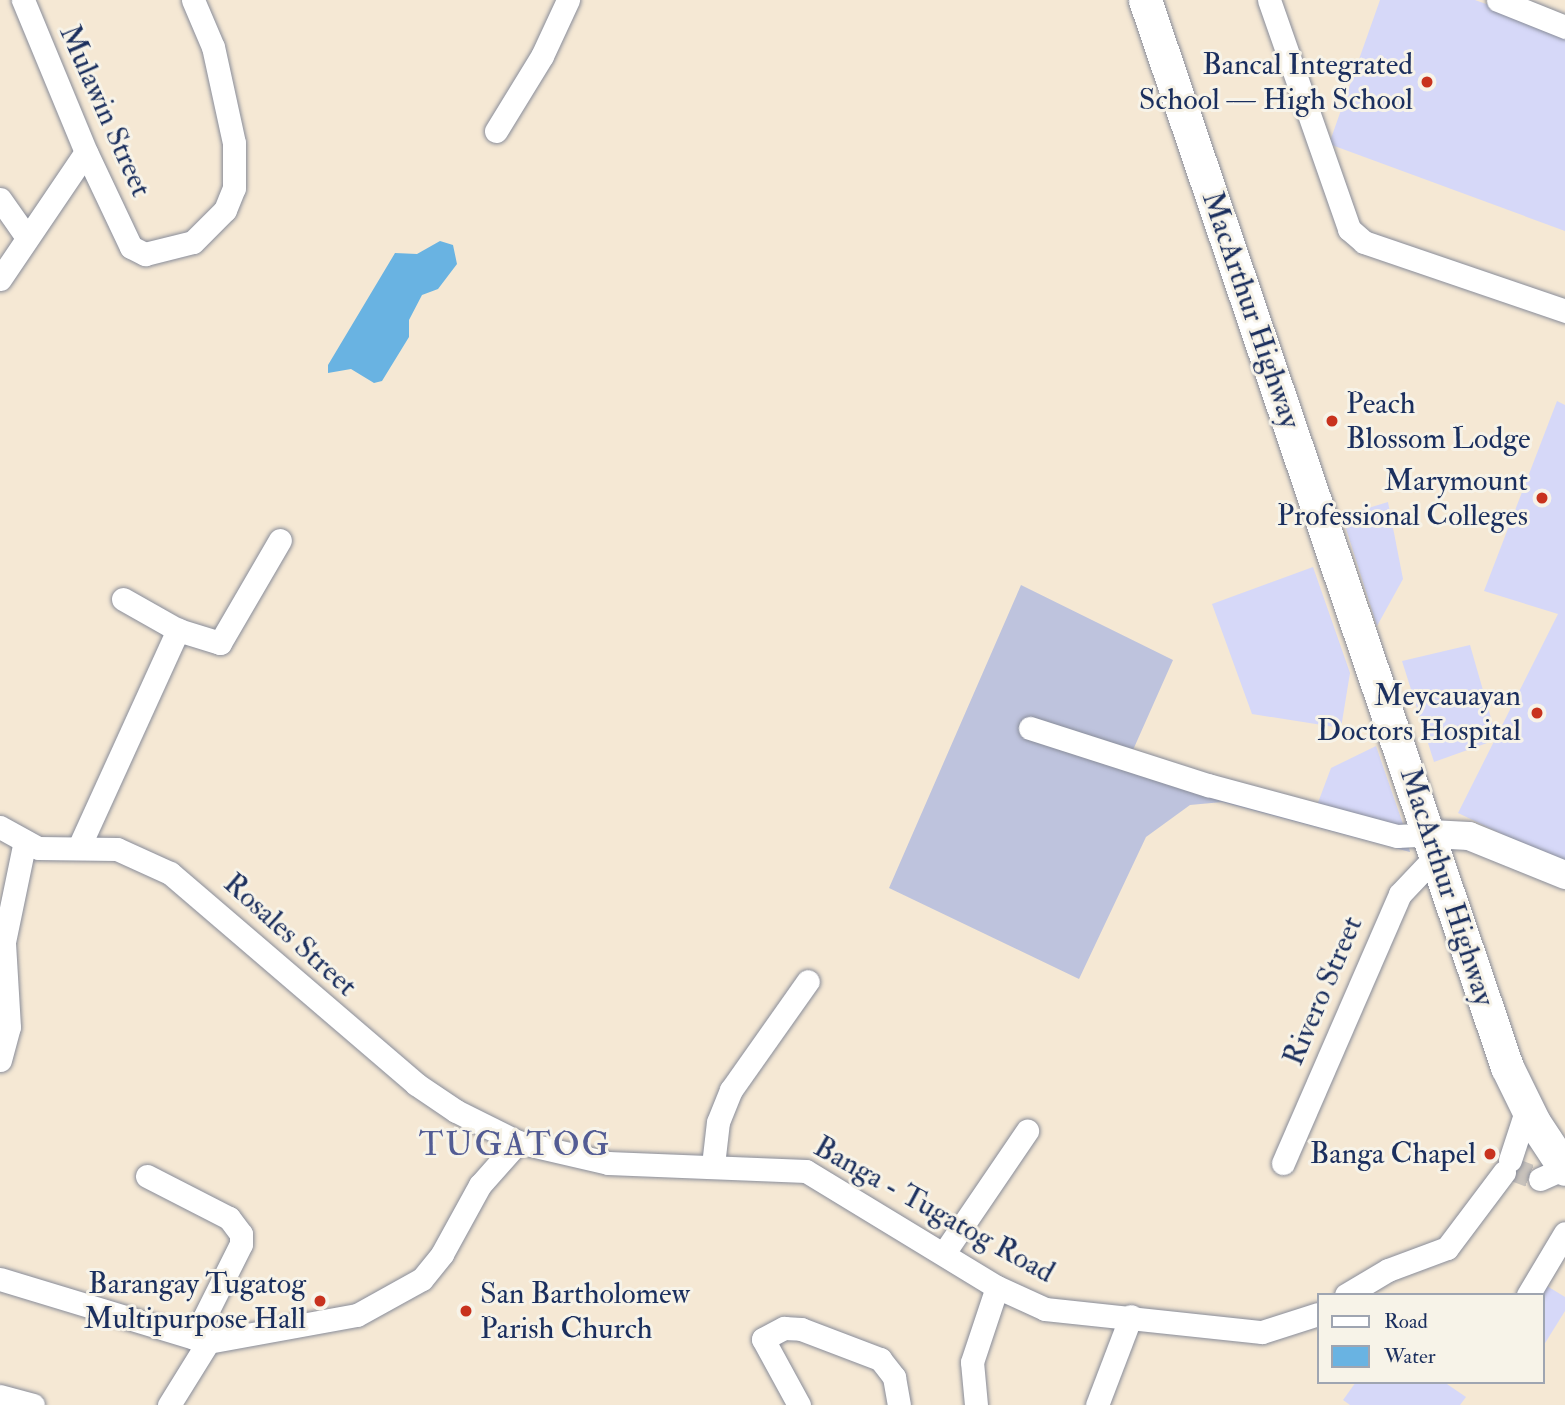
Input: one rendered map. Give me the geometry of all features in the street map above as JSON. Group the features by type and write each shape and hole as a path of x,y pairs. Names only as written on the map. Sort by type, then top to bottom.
{"highway":[{"name":"MacArthur Highway","path":"1145,0 1507,1067 1557,1172"}],"main road":[{"path":"1433,845 1469,836 1565,875"}],"street":[{"name":"Mulawin Street","path":"23,0 86,152 131,247 145,254 192,242 225,211 234,188 231,131 213,47 193,0"},
{"path":"496,131 542,55 568,0"},
{"path":"1269,0 1349,229 1364,242 1565,311"},
{"path":"1498,0 1565,27"},
{"path":"0,279 26,236 86,152"},
{"path":"0,199 26,236"},
{"path":"123,599 178,630 220,643 280,540"},
{"path":"79,847 178,630"},
{"path":"1030,728 1208,785 1433,845"},
{"name":"Rosales Street","path":"0,827 25,841 52,849 117,849 170,873 416,1084 456,1111 518,1142"},
{"path":"0,1060 9,1027 4,942 25,841"},
{"name":"Rivero Street","path":"1283,1163 1400,894 1433,845"},
{"path":"713,1165 718,1122 731,1090 808,981"},
{"path":"1349,1293 1388,1270 1447,1248 1507,1166 1527,1108"},
{"path":"944,1253 1027,1131"},
{"path":"0,1279 201,1340 358,1315 400,1295 422,1279 442,1254 480,1185 518,1142"},
{"name":"Banga - Tugatog Road","path":"518,1142 608,1163 713,1165 806,1171 997,1287 1045,1309 1131,1316 1262,1332 1316,1315"},
{"path":"147,1176 229,1218 241,1234 241,1244 201,1340 169,1405"},
{"path":"1529,1293 1565,1233"},
{"path":"976,1405 972,1362 997,1287"},
{"path":"1097,1405 1131,1316"},
{"path":"799,1405 763,1339 784,1328 801,1329 880,1359 894,1377 899,1405"},
{"path":"0,1396 33,1405"}],"shaded area":[{"name":"Bancal Integrated School — High School","path":"1380,0 1475,0 1565,32 1565,231 1329,144"},
{"path":"1557,401 1565,405 1565,864 1458,813 1558,614 1484,591"},
{"path":"1388,502 1403,579 1377,626 1342,516"},
{"path":"1313,567 1350,673 1341,728 1252,714 1212,604"},
{"path":"1021,585 1173,660 1133,750 1319,811 1404,827 1410,852 1222,802 1190,805 1146,837 1079,979 889,888"},
{"path":"1470,645 1493,725 1487,743 1434,762 1402,661"},
{"path":"1376,746 1404,827 1316,808 1331,768"},
{"path":"1547,1286 1565,1297 1565,1311 1544,1345 1544,1293"},
{"path":"1355,1384 1447,1384 1466,1397 1460,1405 1350,1405 1343,1400"}],"water":[{"path":"440,241 453,245 457,264 438,289 422,295 409,320 409,337 382,381 374,383 351,369 328,373 328,365 395,253 417,254"}],"tunnel":[{"path":"1508,1167 1540,1179"}],"place":[{"name":"Bancal Integrated School — High School","path":"1427,82"},
{"name":"Peach Blossom Lodge","path":"1332,421"},
{"name":"Marymount Professional Colleges","path":"1542,498"},
{"name":"Meycauayan Doctors Hospital","path":"1537,713"},
{"name":"Banga Chapel","path":"1490,1154"},
{"name":"Barangay Tugatog Multipurpose Hall","path":"320,1301"},
{"name":"San Bartholomew Parish Church","path":"466,1311"}],"district":[{"name":"TUGATOG","path":"515,1145"}]}
